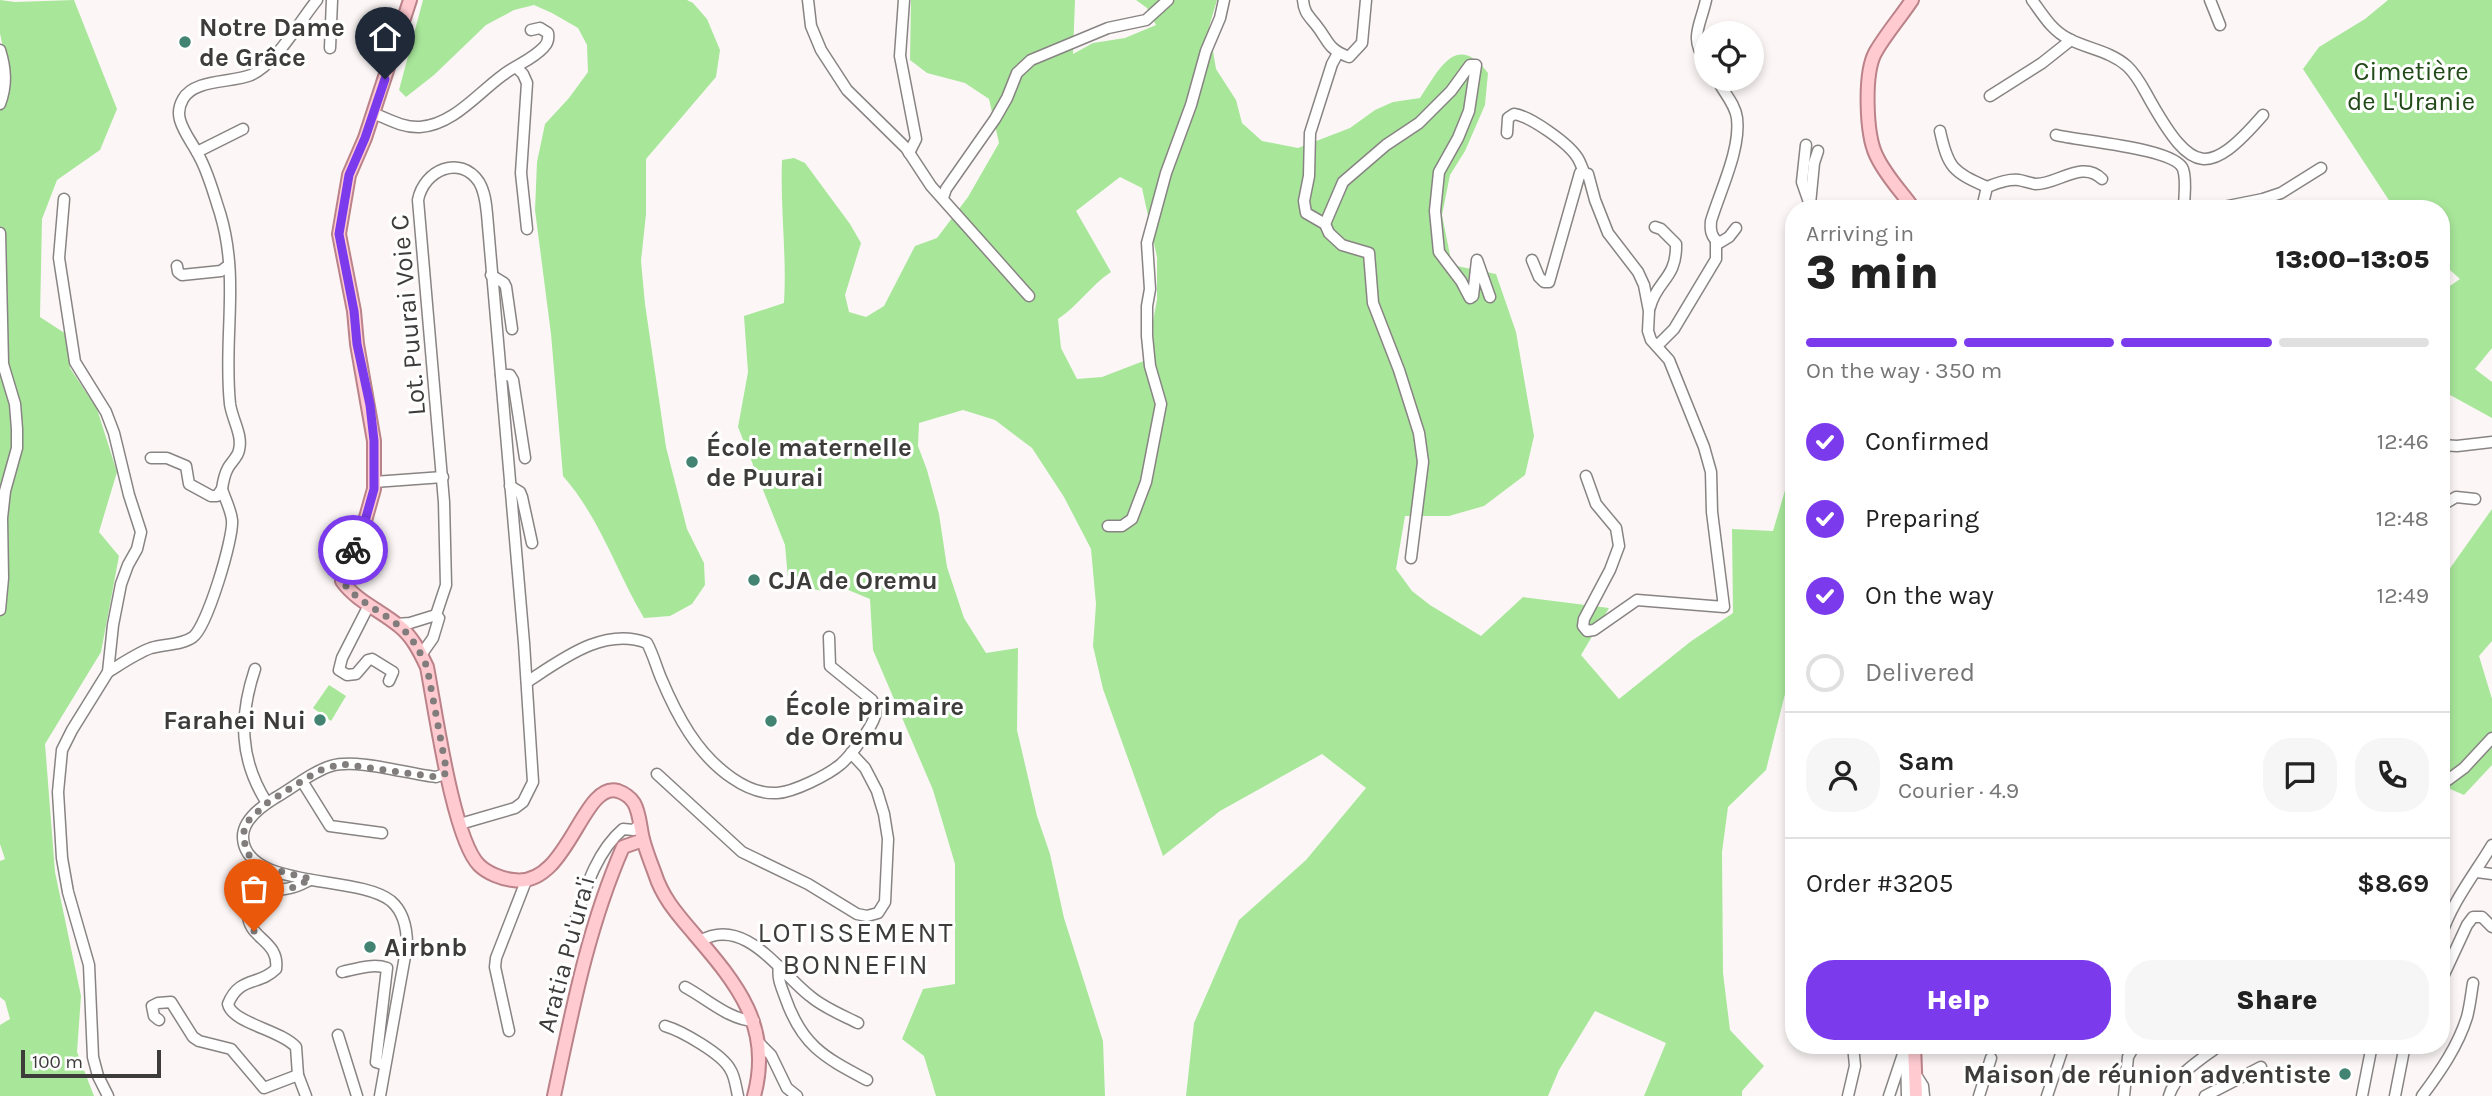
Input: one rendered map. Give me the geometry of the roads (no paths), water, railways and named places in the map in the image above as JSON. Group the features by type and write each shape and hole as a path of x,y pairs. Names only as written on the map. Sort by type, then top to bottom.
{"main road":[{"path":"410,0 373,113 349,175 339,234 374,441 374,482 363,528 344,569 342,581 350,592 396,624 416,645 427,667 447,773 460,824 468,849 480,866 495,875 526,881 554,864 600,795 608,790 617,791 636,805 643,840 661,892 731,977 754,1021 759,1058 754,1096"},
{"path":"1907,200 1875,154 1868,104 1870,69 1875,54 1912,0"},
{"name":"Aratia Pu'ura'i","path":"554,1096 582,966 600,904 623,847 643,840"},
{"path":"1915,1054 1916,1096"}],"street":[{"path":"151,458 167,458 186,466 189,484 211,496 217,496 228,468 239,452 240,438 232,416 228,373 232,289 224,227 210,183 180,119 179,109 184,96 204,85 237,80 260,70 279,52 317,0"},
{"path":"330,48 332,0"},
{"path":"808,0 811,26 847,90 886,126 909,153 931,186 1029,296"},
{"path":"904,0 900,56 916,139 909,153"},
{"path":"943,198 946,189 1003,107 1017,73 1031,60 1108,28 1146,20 1168,0"},
{"path":"1108,526 1122,526 1132,519 1146,482 1161,404 1150,366 1147,336 1150,289 1147,243 1166,173 1224,0"},
{"path":"1303,0 1306,15 1319,29 1325,41 1338,53 1349,57 1362,43 1366,0"},
{"path":"1700,21 1706,0"},
{"path":"2032,0 2050,24 2071,40 2125,64 2175,140 2193,156 2207,161 2219,156 2238,143 2263,115"},
{"path":"2210,0 2220,25"},
{"path":"373,113 402,125 420,127 435,124 460,111 505,73 545,46 549,39 548,33 544,29 531,30"},
{"path":"1990,96 2042,63 2071,40"},
{"path":"0,50 6,80 0,104"},
{"path":"1338,53 1310,133 1309,176 1304,201 1306,214 1325,224 1329,233 1342,245 1369,253 1373,303 1399,370 1419,433 1423,462 1410,558"},
{"path":"1325,224 1343,182 1386,145 1419,122 1451,91 1470,65 1476,65 1469,111 1439,172 1435,211 1439,252 1470,298 1473,296 1477,260 1490,297"},
{"path":"516,67 527,83 521,173 527,229"},
{"path":"1657,346 1674,330 1716,259 1716,240 1710,229 1711,221 1731,163 1737,119 1724,91"},
{"path":"1507,132 1508,118 1514,114 1522,115 1577,156 1584,172 1588,174 1598,211 1608,233 1638,272 1644,285 1649,311"},
{"path":"197,152 243,129"},
{"path":"1940,131 1945,152 1957,172 1987,187 2007,180 2035,184 2084,171 2102,179"},
{"path":"2056,135 2143,150 2180,164 2184,178 2184,200"},
{"path":"1806,145 1802,182 1808,200"},
{"path":"1811,200 1814,163 1818,151"},
{"name":"Lot. Puurai Voie C","path":"421,655 437,630 439,618 436,615 446,585 443,477 418,209 424,184 439,170 455,168 478,180 487,214 533,782 528,795 515,808 460,824"},
{"path":"2257,200 2281,193 2321,168"},
{"path":"1532,260 1539,277 1544,282 1549,282 1580,173 1584,172"},
{"path":"1984,200 1987,187"},
{"path":"64,199 59,258 75,362 106,412 120,450 128,495 141,532 137,549 121,584 108,671 62,750 58,792 62,858 68,892 89,965 93,1056 98,1076 108,1096"},
{"path":"1586,476 1596,504 1616,528 1619,546 1610,570 1584,620 1583,626 1587,631 1594,630 1637,600 1724,607 1712,512 1711,472 1704,447 1669,360 1651,340 1648,331 1652,299 1670,275 1676,253 1676,244 1661,229 1655,227"},
{"path":"1716,240 1718,243 1729,237 1736,228"},
{"path":"0,233 3,364 15,404 17,448 5,491 2,518 3,578 0,610"},
{"path":"177,266 182,275 221,271 229,265"},
{"name":"Lot. Puurai Voie C","path":"491,275 505,283 512,328"},
{"name":"Lot. Puurai Voie C","path":"501,375 510,375 513,380 525,458"},
{"path":"2450,446 2492,442"},
{"path":"374,482 443,477"},
{"name":"Lot. Puurai Voie C","path":"510,486 520,492 522,497 532,543"},
{"path":"108,671 149,649 185,641 195,636 201,628 217,587 232,529 232,517 222,489"},
{"path":"2450,501 2456,497 2475,499"},
{"path":"369,605 342,658 339,670 347,675 356,674 372,659 393,672 389,681"},
{"path":"396,624 436,615"},
{"path":"527,682 579,649 615,639 647,643 677,714 695,741 716,765 747,786 762,792 788,791 831,771 851,753 875,716 872,701 830,666 829,637"},
{"path":"255,669 245,704 243,730 249,761 260,792 267,803"},
{"path":"2450,778 2464,768 2492,738"},
{"path":"657,774 742,852 800,880 857,914 867,916 878,913 885,902 888,839 877,791 859,760 851,753"},
{"path":"380,1096 407,945 405,923 398,908 380,894 362,888 260,866 247,853 243,836 249,820 267,803 327,767 341,764 436,777 447,773"},
{"path":"302,782 330,826 382,833"},
{"path":"576,918 600,858 614,837 622,829 634,831 639,825"},
{"path":"2450,916 2459,896 2492,845"},
{"path":"2477,872 2492,874"},
{"path":"306,1096 299,1075 296,1047 239,1017 230,1011 228,1004 239,987 276,969 276,955 254,931 249,920 250,905 262,893 291,888 311,879"},
{"path":"509,1031 495,968 496,958 526,881"},
{"path":"2450,962 2473,917 2482,917 2492,927"},
{"path":"700,941 710,936 733,936 760,949 811,997 858,1023"},
{"path":"779,966 777,975 790,1012 806,1040 832,1060 867,1080"},
{"path":"342,972 365,967 387,968 376,1062 385,1065"},
{"path":"2450,1053 2463,1028 2473,983"},
{"path":"685,988 725,1012 754,1021"},
{"path":"159,1020 154,1016 152,1006 171,1002 193,1037 231,1049 264,1088 299,1075"},
{"path":"665,1026 702,1044 730,1068 738,1096"},
{"path":"338,1035 357,1096"},
{"path":"757,1041 771,1055 787,1088 797,1096"},
{"path":"1847,1096 1855,1066 1854,1054"},
{"path":"1889,1096 1904,1054"},
{"path":"1907,1054 1907,1096"},
{"path":"2047,1096 2061,1054"},
{"path":"2124,1096 2130,1054"},
{"path":"2169,1096 2172,1086 2181,1076 2209,1054"},
{"path":"2362,1096 2370,1054"},
{"path":"2395,1096 2403,1054"},
{"path":"2422,1096 2439,1074 2449,1054"},
{"path":"1979,1096 1991,1058"},
{"path":"2205,1096 2261,1067"},
{"path":"1916,1075 1923,1086 1924,1096"}],"place":[{"name":"Notre Dame de Grâce","path":"185,42"},
{"name":"École maternelle de Puurai","path":"692,462"},
{"name":"CJA de Oremu","path":"754,580"},
{"name":"Farahei Nui","path":"320,720"},
{"name":"École primaire de Oremu","path":"771,721"},
{"name":"Airbnb","path":"370,947"},
{"name":"Maison de réunion adventiste","path":"2345,1074"}],"district":[{"name":"LOTISSEMENT BONNEFIN","path":"856,948"}],"park label":[{"name":"Cimetière de L'Uranie","path":"2411,86"}]}
